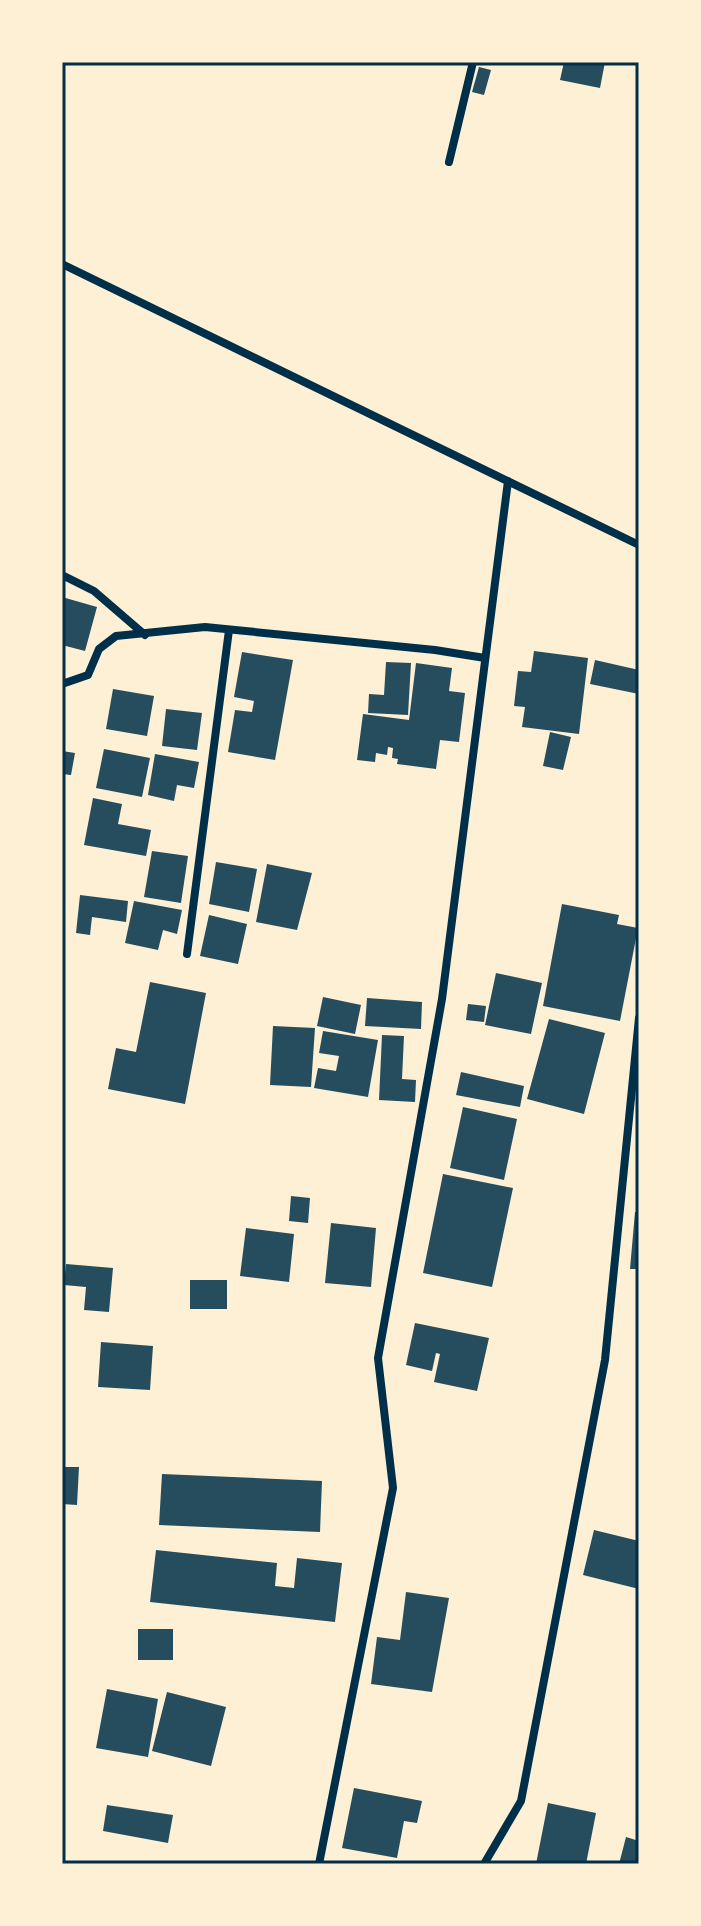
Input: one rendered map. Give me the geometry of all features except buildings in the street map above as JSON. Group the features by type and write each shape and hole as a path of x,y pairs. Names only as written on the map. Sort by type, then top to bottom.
{"street":[{"path":"449,162 473,62"},
{"path":"62,264 639,545"},
{"path":"319,1864 393,1488 378,1358 442,999 508,481"},
{"path":"62,575 94,591 145,635"},
{"path":"62,684 88,675 99,649 116,636 205,627 435,650 485,658"},
{"path":"187,954 229,630"},
{"path":"484,1864 521,1801 605,1360 639,1018"}]}
